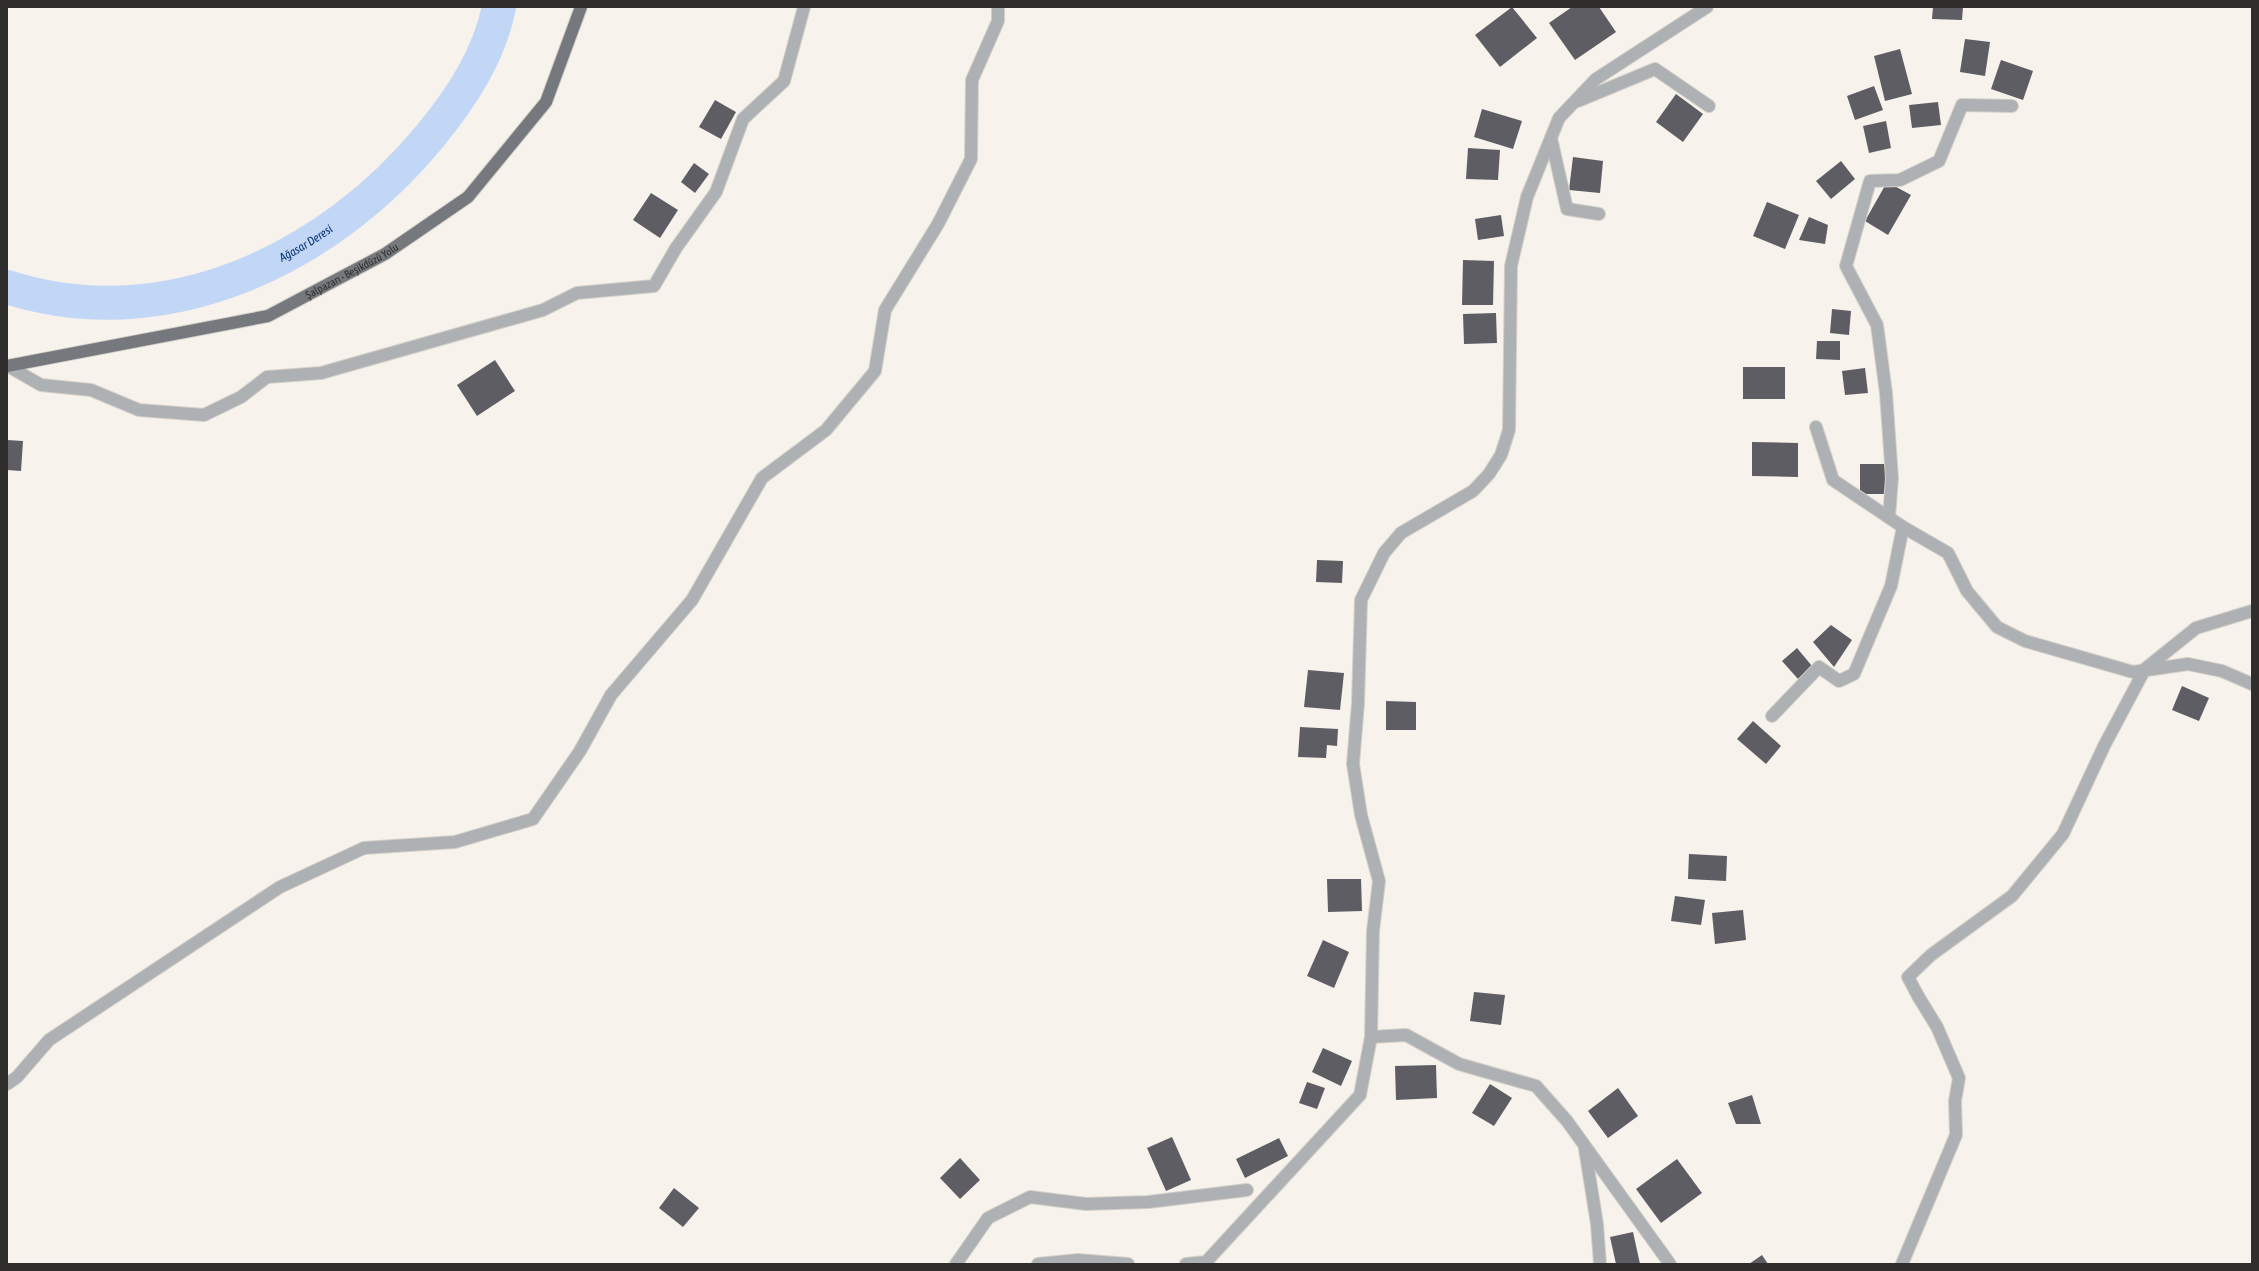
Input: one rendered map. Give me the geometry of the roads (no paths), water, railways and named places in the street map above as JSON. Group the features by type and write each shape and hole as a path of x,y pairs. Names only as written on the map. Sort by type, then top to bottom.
{"main road":[{"name":"Şalpazarı - Beşikdüzü Yolu","path":"8,366 268,316 385,254 468,197 546,102 581,7"}],"street":[{"path":"8,366 41,385 91,390 139,410 204,415 242,398 267,377 321,373 543,310 576,293 654,286 676,248 716,192 743,119 784,81 804,7"},
{"path":"7,1084 18,1077 49,1040 280,886 364,848 455,842 533,819 580,751 611,695 692,600 762,478 826,430 875,371 885,310 938,224 971,159 972,80 998,21 998,7"},
{"path":"1186,1264 1206,1262 1360,1095 1371,1037 1374,931 1380,881 1361,815 1353,764 1358,704 1361,600 1384,553 1401,533 1473,492 1489,474 1501,455 1509,430 1511,266 1527,197 1559,118 1596,79 1707,7"},
{"path":"1574,103 1656,69 1709,106"},
{"path":"1890,517 1892,478 1886,393 1877,325 1846,266 1870,181 1900,180 1938,160 1962,105 2012,106"},
{"path":"1551,138 1567,209 1599,214"},
{"path":"1816,427 1833,480 1903,527 1948,553 1967,591 1997,627 2032,643 2133,672 2145,669 2188,664 2222,671 2252,684"},
{"path":"1772,716 1819,667 1839,681 1854,674 1891,586 1903,527"},
{"path":"1902,1264 1956,1135 1955,1101 1959,1078 1937,1027 1908,977 1931,955 2012,896 2063,834 2104,746 2145,669 2196,628 2252,611"},
{"path":"1371,1037 1406,1035 1459,1064 1536,1086 1567,1121 1670,1264"},
{"path":"1585,1145 1597,1224 1600,1264"},
{"path":"956,1264 988,1218 1030,1197 1086,1204 1148,1202 1247,1190"},
{"path":"1038,1264 1078,1260 1128,1264"}],"waterway":[{"name":"Ağasar Deresi","path":"7,287 67,300 126,302 184,294 240,277 294,251 344,219 389,180 430,136 453,106 473,75 488,42 499,7"}]}
